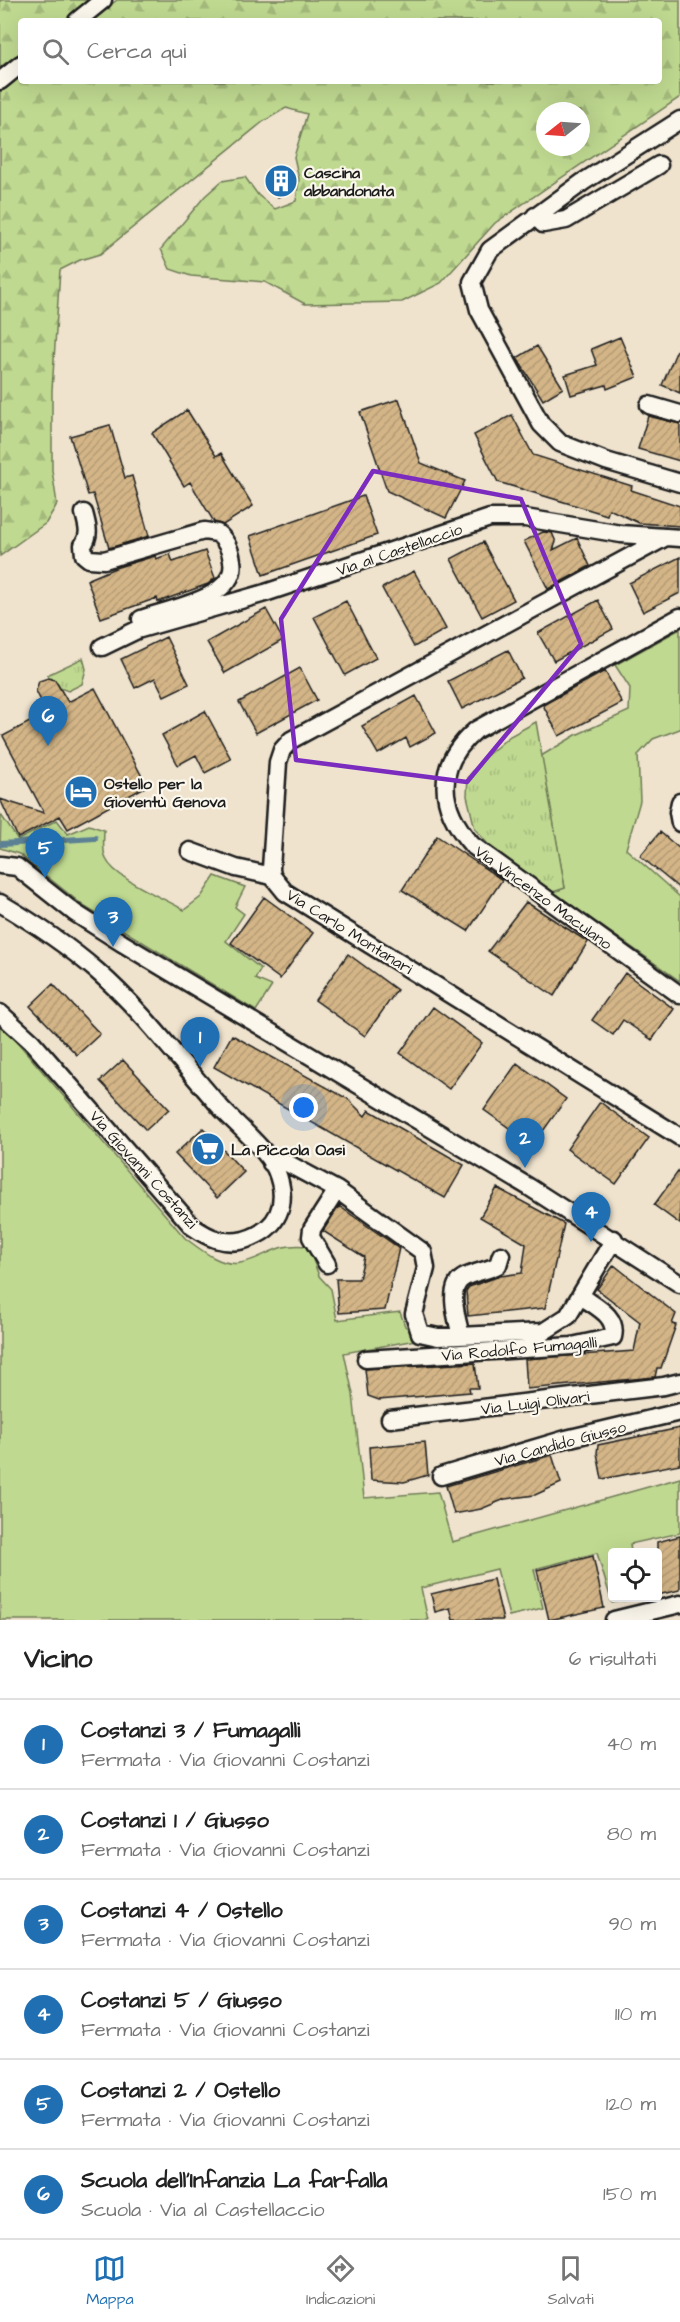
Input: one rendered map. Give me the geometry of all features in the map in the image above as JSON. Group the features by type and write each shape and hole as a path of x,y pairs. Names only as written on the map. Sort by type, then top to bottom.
{"street":[{"path":"80,18 103,0"},
{"path":"0,81 18,66"},
{"path":"680,120 535,216 490,250 472,282 479,310 541,424 560,443 606,461 680,483"},
{"path":"535,216 543,224 566,220 659,165"},
{"path":"649,405 680,414"},
{"name":"Via al Castellaccio","path":"84,513 88,530 87,540 83,545 84,555 89,559 104,560 204,531 217,533 226,544 233,564 232,573 222,590 140,620 138,630"},
{"name":"Via al Castellaccio","path":"102,647 138,630 265,593 490,518 525,518 621,534 673,538"},
{"name":"Via Carlo Montanari","path":"673,538 291,740 282,750 278,762 272,876 285,892 680,1137"},
{"name":"Via Vincenzo Maculano","path":"680,617 476,730 458,748 446,784 447,807 451,818 472,845 680,995"},
{"path":"680,802 678,812 680,823"},
{"path":"190,851 236,868 272,876"},
{"path":"0,865 17,867 75,913 122,943 614,1239 680,1284"},
{"name":"Via Giovanni Costanzi","path":"0,903 31,921 97,971 153,1027 271,1162 282,1193 282,1209 276,1221 262,1233 236,1242 220,1242 193,1227 32,1042 0,1013"},
{"name":"Via Rodolfo Fumagalli","path":"271,1162 285,1162 337,1190 423,1252 426,1268 414,1314 420,1333 438,1337 543,1332 568,1316 614,1239"},
{"path":"327,1264 311,1237 312,1229 337,1190"},
{"name":"Via Rodolfo Fumagalli","path":"461,1336 454,1302 456,1287 461,1279 486,1272 498,1265 501,1255"},
{"name":"Via Rodolfo Fumagalli","path":"366,1359 572,1346 613,1337 615,1329 610,1317 581,1296"},
{"name":"Via Luigi Olivari","path":"390,1419 664,1386 680,1382"},
{"name":"Via Candido Giusso","path":"441,1476 566,1439 680,1412"},
{"path":"614,1620 680,1604"}],"highlighted area":[{"path":"373,471 521,499 581,644 467,782 296,760 281,619"}],"green space":[{"path":"0,0 91,0 69,18 18,18 18,54 0,67"},
{"path":"117,0 680,0 680,97 495,223 441,283 402,302 305,304 265,282 191,276 170,269 161,249 205,196 222,181 245,177 258,195 275,209 296,201 299,179 294,157 307,114 286,108 264,121 100,254 80,260 60,270 52,390 52,470 57,504 46,523 0,556 0,92 18,77 18,84 662,84 662,18 94,18"},
{"path":"680,629 680,729 653,739 638,755 640,801 626,849 680,897 680,981 553,892 565,888 541,756 576,735 629,711 630,688 615,665"},
{"path":"83,658 86,669 82,684 68,691 60,688 55,680 47,675"},
{"path":"536,722 565,888 553,892 492,849 475,829 467,796 468,777 485,757 510,736"},
{"path":"1,815 18,840 57,820 68,834 89,825 104,830 106,859 119,874 184,910 201,897 215,876 245,887 235,907 244,914 226,941 261,969 255,979 272,986 256,1011 85,907 19,854 0,848"},
{"path":"0,1026 7,1030 185,1238 210,1256 232,1263 250,1261 287,1246 308,1246 319,1276 331,1289 337,1320 400,1312 405,1326 421,1339 344,1353 353,1394 364,1498 438,1492 452,1542 680,1478 680,1533 630,1544 630,1548 608,1548 608,1590 597,1553 534,1569 543,1608 509,1616 497,1569 421,1588 428,1620 0,1620"}],"building":[{"name":"Cascina abbandonata","path":"284,166 294,190 278,197 268,173"},
{"path":"620,337 637,377 607,389 606,385 571,395 565,375 597,365 591,349"},
{"path":"680,343 680,393 662,385"},
{"path":"537,346 563,388 543,400 517,358"},
{"path":"399,399 421,463 465,481 446,518 387,491 360,412"},
{"path":"187,410 216,456 221,453 253,506 223,525 214,522 190,482 184,486 152,433"},
{"path":"512,415 533,455 632,486 631,490 680,506 680,526 639,523 609,509 607,515 498,482 474,435"},
{"path":"648,416 680,424 680,461 638,449"},
{"path":"110,425 125,478 132,476 149,536 109,548 93,494 88,495 70,436"},
{"path":"363,496 377,535 263,575 250,536"},
{"path":"543,532 552,533 556,542 553,550 577,538 590,566 548,589 524,541"},
{"path":"483,542 514,600 482,617 451,559"},
{"path":"205,551 215,578 208,584 158,602 157,598 101,618 87,580 115,568 155,556 156,559 170,554 173,562"},
{"path":"680,557 680,593 643,612 629,583"},
{"path":"414,571 446,629 414,647 382,588"},
{"path":"598,600 613,629 554,661 538,633"},
{"path":"346,601 376,658 345,675 314,617"},
{"path":"266,609 283,640 225,673 207,642"},
{"path":"166,637 189,684 164,696 155,678 135,688 121,659"},
{"path":"508,650 522,678 462,709 448,681"},
{"path":"300,668 317,700 256,733 239,702"},
{"path":"605,671 622,703 559,736 543,705"},
{"path":"48,678 55,680 68,702 95,688 147,786 68,829 60,816 18,838 0,799 44,813 3,736 47,713 36,691 39,681"},
{"path":"416,696 436,733 410,747 406,738 378,754 362,726"},
{"path":"205,711 231,759 205,773 196,755 178,765 162,735"},
{"path":"660,832 680,849 680,889 640,856"},
{"path":"437,836 502,880 468,931 402,890"},
{"path":"264,897 313,933 280,979 231,943"},
{"path":"526,902 588,942 554,996 488,951"},
{"path":"348,954 397,990 365,1036 315,1000"},
{"path":"625,973 674,1009 652,1040 623,1020 613,1035 592,1020"},
{"path":"53,984 100,1034 77,1055 30,1006"},
{"path":"433,1007 482,1043 449,1089 400,1053"},
{"path":"232,1035 348,1099 365,1116 369,1110 464,1165 445,1198 214,1067"},
{"path":"123,1060 169,1109 146,1130 100,1081"},
{"path":"517,1063 566,1099 533,1145 484,1110"},
{"path":"600,1102 649,1138 616,1184 567,1149"},
{"path":"203,1128 244,1172 217,1198 175,1154"},
{"path":"680,1169 680,1224 654,1205"},
{"path":"497,1188 564,1224 545,1308 468,1316 466,1291 469,1287 500,1276 522,1273 526,1244 480,1217"},
{"path":"339,1206 399,1248 385,1310 339,1313 336,1279 359,1279 364,1257 323,1231"},
{"path":"614,1265 676,1314 672,1324 676,1325 661,1368 657,1368 655,1377 527,1389 525,1359 634,1351 640,1322 597,1289"},
{"path":"475,1363 478,1388 469,1388 470,1392 379,1400 368,1396 365,1369"},
{"path":"680,1428 680,1464 602,1479 597,1453 598,1445"},
{"path":"425,1442 428,1475 404,1482 371,1480 369,1447"},
{"path":"552,1455 561,1483 535,1495 505,1499 481,1509 454,1514 446,1486"},
{"path":"680,1536 680,1590 662,1594 662,1548 657,1548 657,1542"},
{"path":"593,1556 604,1608 549,1620 537,1570"},
{"path":"493,1579 503,1620 453,1620 450,1608 435,1612 431,1594"}],"waterway":[{"path":"1,844 95,838"}],"place":[{"name":"Cascina abbandonata","path":"281,181"},
{"name":"Scuola dell'Infanzia La farfalla","path":"48,746"},
{"name":"Ostello per la Gioventù Genova","path":"81,792"},
{"name":"Costanzi 2 / Ostello","path":"45,878"},
{"name":"Costanzi 4 / Ostello","path":"113,947"},
{"name":"Costanzi 3 / Fumagalli","path":"200,1067"},
{"name":"La Piccola Oasi","path":"208,1149"},
{"name":"Costanzi 1 / Giusso","path":"525,1168"},
{"name":"Costanzi 5 / Giusso","path":"591,1242"}]}
